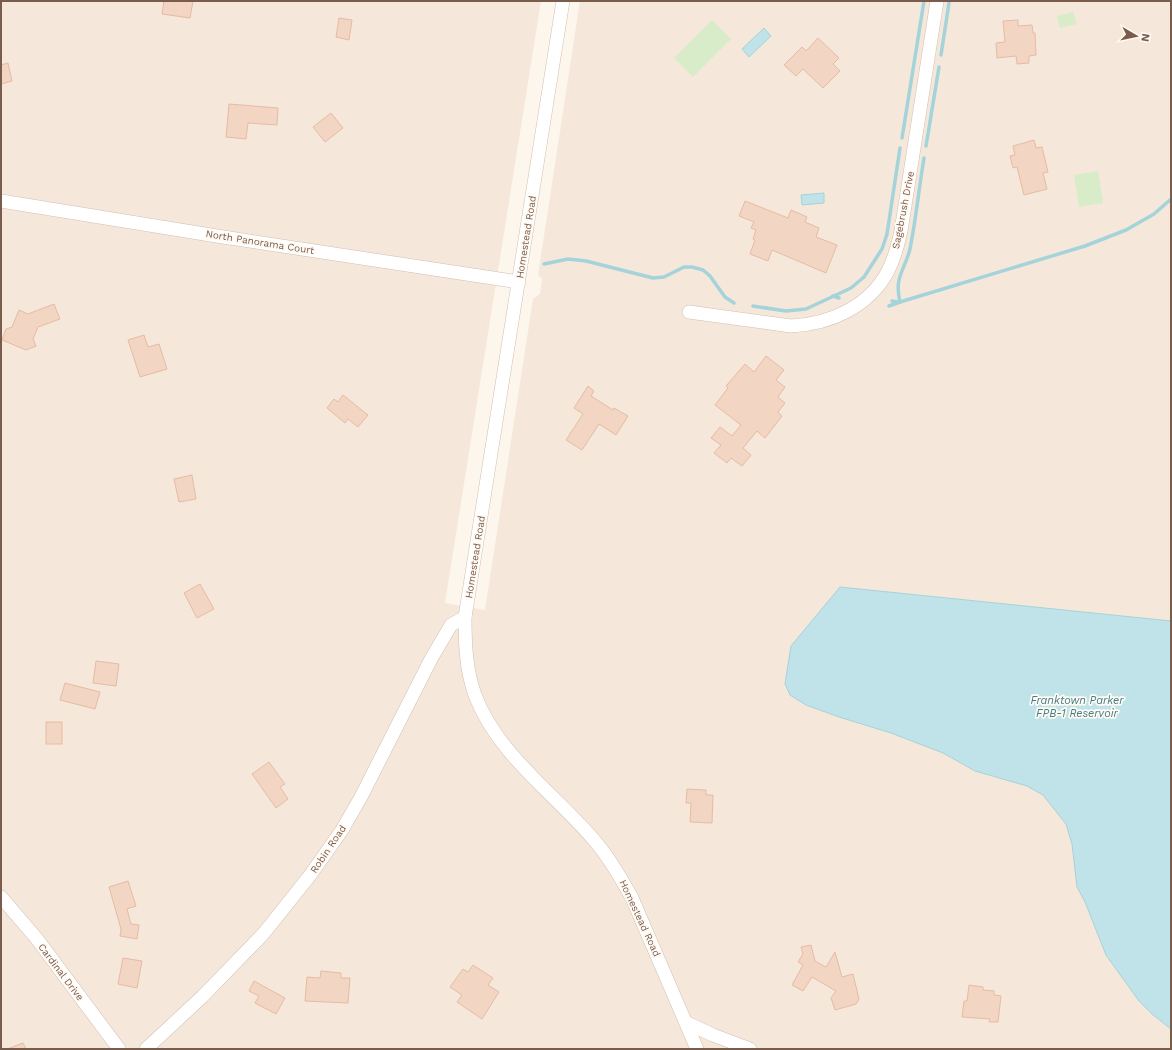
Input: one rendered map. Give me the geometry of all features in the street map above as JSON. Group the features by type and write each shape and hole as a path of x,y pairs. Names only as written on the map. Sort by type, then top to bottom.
{"street":[{"name":"Homestead Road","path":"563,1 465,617 466,654 474,694 491,728 510,753 594,840 616,870 632,898 697,1049"},
{"name":"Sagebrush Drive","path":"689,312 791,326 805,326 828,320 847,312 865,299 880,283 893,259 901,231 937,1"},
{"name":"North Panorama Court","path":"1,201 208,235 519,282"},
{"name":"Robin Road","path":"146,1049 203,996 254,944 276,919 311,874 342,830 361,797 431,659 451,625 465,617"},
{"name":"Cardinal Drive","path":"1,897 37,939 119,1049"},
{"path":"687,1023 750,1049"}],"shaded area":[{"path":"1,1 541,1 445,603 485,610 533,299 540,294 542,279 538,275 580,1 1171,1 1171,1049 1,1049"}],"green space":[{"path":"1073,12 1077,24 1060,28 1057,16"},
{"path":"712,20 731,39 693,77 674,58"},
{"path":"1098,171 1103,203 1079,207 1074,175"}],"water":[{"path":"764,28 771,36 749,57 742,49"},
{"path":"824,193 824,203 802,205 801,195"},
{"name":"Franktown Parker FPB-1 Reservoir","path":"840,587 1171,621 1171,1029 1152,1014 1139,1001 1106,955 1085,902 1077,887 1072,844 1066,824 1043,795 1027,786 975,771 943,753 891,733 806,705 790,695 785,684 791,646"}],"building":[{"path":"164,1 193,1 190,18 162,14"},
{"path":"339,18 352,20 349,40 336,37"},
{"path":"1018,20 1018,26 1032,25 1033,33 1035,33 1036,55 1029,56 1029,63 1017,64 1016,56 997,58 996,43 1005,42 1003,21"},
{"path":"818,38 839,58 833,64 840,71 823,88 803,69 796,76 784,65 802,47 806,51"},
{"path":"8,63 12,81 1,84 1,65"},
{"path":"229,104 278,108 277,125 248,123 246,139 226,137"},
{"path":"331,113 343,128 325,142 313,127"},
{"path":"1034,140 1036,148 1042,147 1048,172 1043,173 1047,189 1024,195 1017,167 1013,168 1010,156 1015,155 1013,146"},
{"path":"745,201 788,218 791,210 807,217 805,222 819,228 816,237 837,245 826,273 772,250 768,261 750,254 755,240 753,239 756,230 751,228 754,222 739,216"},
{"path":"54,304 60,319 38,327 33,339 36,346 26,350 2,340 6,329 12,327 19,310 28,314"},
{"path":"144,335 148,347 159,344 167,369 140,377 128,340"},
{"path":"766,356 784,370 776,380 785,387 778,397 785,403 778,412 782,416 765,438 757,431 743,448 751,455 742,466 731,458 727,463 714,453 721,445 711,438 720,427 732,436 741,425 715,405 728,388 726,386 745,364 754,372"},
{"path":"588,386 594,391 591,396 613,410 614,408 628,416 616,435 599,424 582,450 566,440 583,414 574,408"},
{"path":"343,395 368,415 358,427 348,419 345,423 327,408 334,399 338,402"},
{"path":"192,475 196,499 179,502 174,479"},
{"path":"200,584 214,609 197,618 184,593"},
{"path":"96,661 119,664 116,686 93,683"},
{"path":"65,683 100,692 95,709 60,700"},
{"path":"46,722 62,722 62,744 46,744"},
{"path":"269,762 285,784 280,787 288,799 276,808 252,774"},
{"path":"687,789 706,790 706,795 713,795 712,823 690,822 691,803 686,803"},
{"path":"128,881 136,906 127,909 131,924 139,925 137,939 120,936 121,929 109,887"},
{"path":"811,945 815,961 826,967 835,952 842,977 853,974 859,999 856,1004 835,1010 831,998 836,991 812,977 803,991 792,985 803,965 798,962 803,954 801,947"},
{"path":"123,958 142,961 137,988 118,984"},
{"path":"473,965 493,978 488,985 499,992 482,1019 457,1002 462,995 450,987 463,969 468,972"},
{"path":"321,971 341,973 341,978 350,978 348,1003 305,1001 307,977 320,978"},
{"path":"254,981 285,998 276,1014 255,1003 259,996 249,991"},
{"path":"969,985 983,987 983,990 994,991 994,995 1001,996 998,1022 989,1022 990,1019 962,1017 964,1001 967,1001"},
{"path":"23,1043 26,1049 7,1049"}],"waterway":[{"path":"902,138 924,1"},
{"path":"941,55 949,3"},
{"path":"926,146 939,67"},
{"path":"753,306 786,311 806,309 851,288 864,277 882,249 887,234 900,148"},
{"path":"889,306 900,302 898,286 900,275 910,249 924,158"},
{"path":"892,301 900,302 1085,246 1126,230 1154,214 1171,199"},
{"path":"544,264 568,259 586,261 653,278 664,277 684,267 692,267 703,270 710,276 725,297 734,303"},
{"path":"833,296 839,298"}]}
